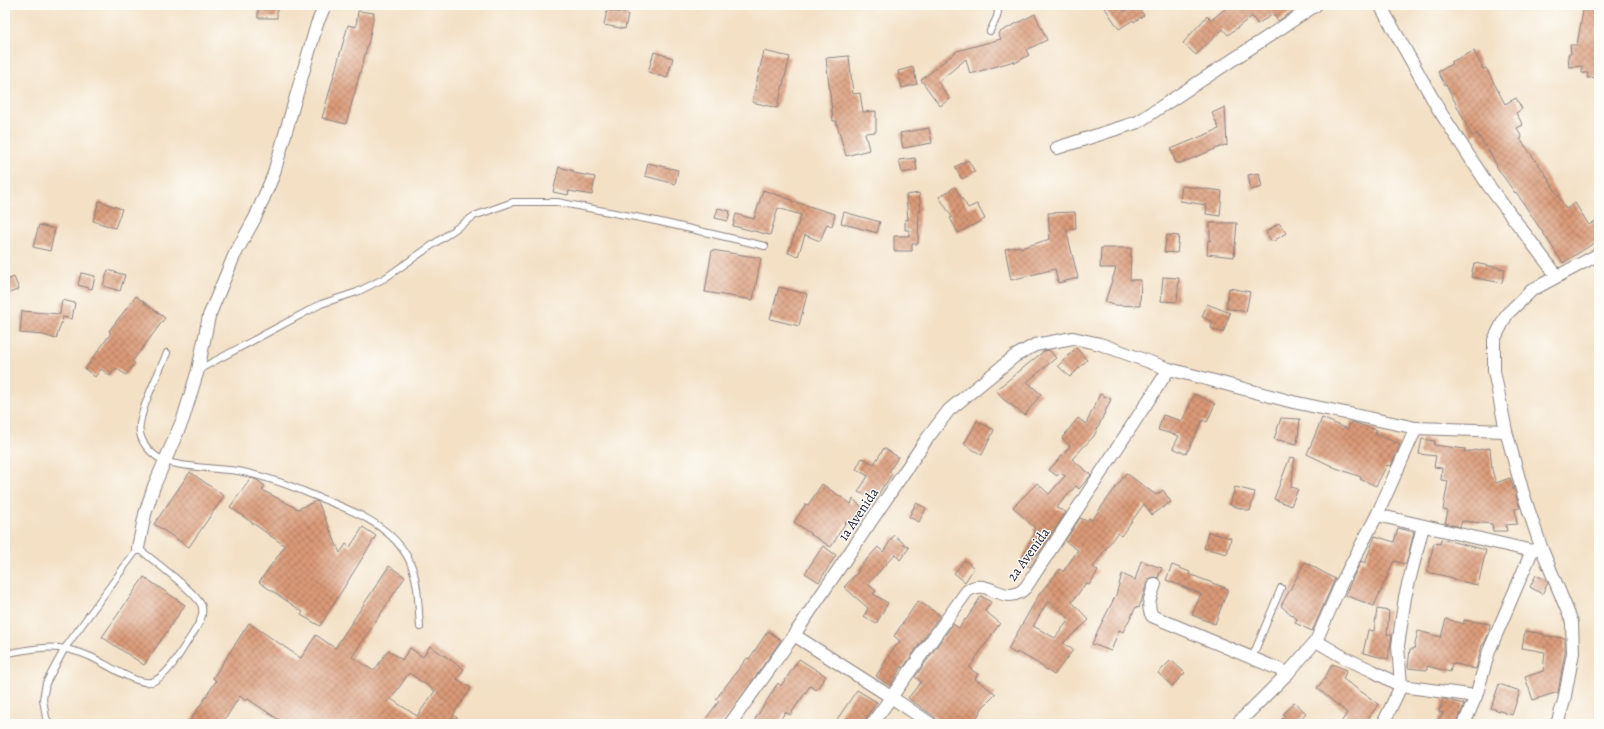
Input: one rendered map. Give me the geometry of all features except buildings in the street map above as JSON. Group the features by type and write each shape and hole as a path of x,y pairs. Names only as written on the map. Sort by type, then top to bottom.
{"street":[{"path":"138,548 145,514 154,486 183,420 198,370 210,316 215,301 234,256 255,218 274,176 308,52 325,5"},
{"path":"1057,148 1138,122 1316,5"},
{"path":"1380,5 1439,110 1484,179 1556,276"},
{"path":"1557,724 1564,701 1573,653 1572,622 1536,549 1506,431 1494,370 1494,340 1507,314 1532,290 1599,254"},
{"name":"1a Avenida","path":"730,724 794,635 926,440 949,410 1015,356 1035,345 1073,338 1100,344 1169,369 1293,402 1416,428 1506,431"},
{"name":"2a Avenida","path":"872,724 967,591 973,586 981,586 1009,595 1018,593 1026,587 1169,369"},
{"path":"1237,724 1288,673 1316,641 1342,582 1377,515 1416,428"},
{"path":"1377,515 1536,549"},
{"path":"1384,724 1401,686 1398,646 1405,597 1424,526"},
{"path":"1464,724 1476,696 1489,651 1536,549"},
{"path":"1155,584 1148,604 1149,611 1152,616 1288,673"},
{"path":"794,635 931,724"},
{"path":"1316,641 1345,658 1401,686 1476,696"}],"lane":[{"path":"990,31 997,17 999,5"},
{"path":"198,370 321,304 357,292 385,278 474,216 513,202 557,202 656,221 765,246"},
{"path":"167,353 140,418 139,432 144,443 152,453 165,461 238,471 275,479 354,511 375,523 395,540 407,556 414,574 420,627"},
{"path":"5,654 38,647 65,648 91,657 137,681 153,682 166,672 201,620 202,606 192,593 138,548 65,648 46,683 43,699 46,718 50,724"},
{"path":"1252,658 1282,588"}]}
